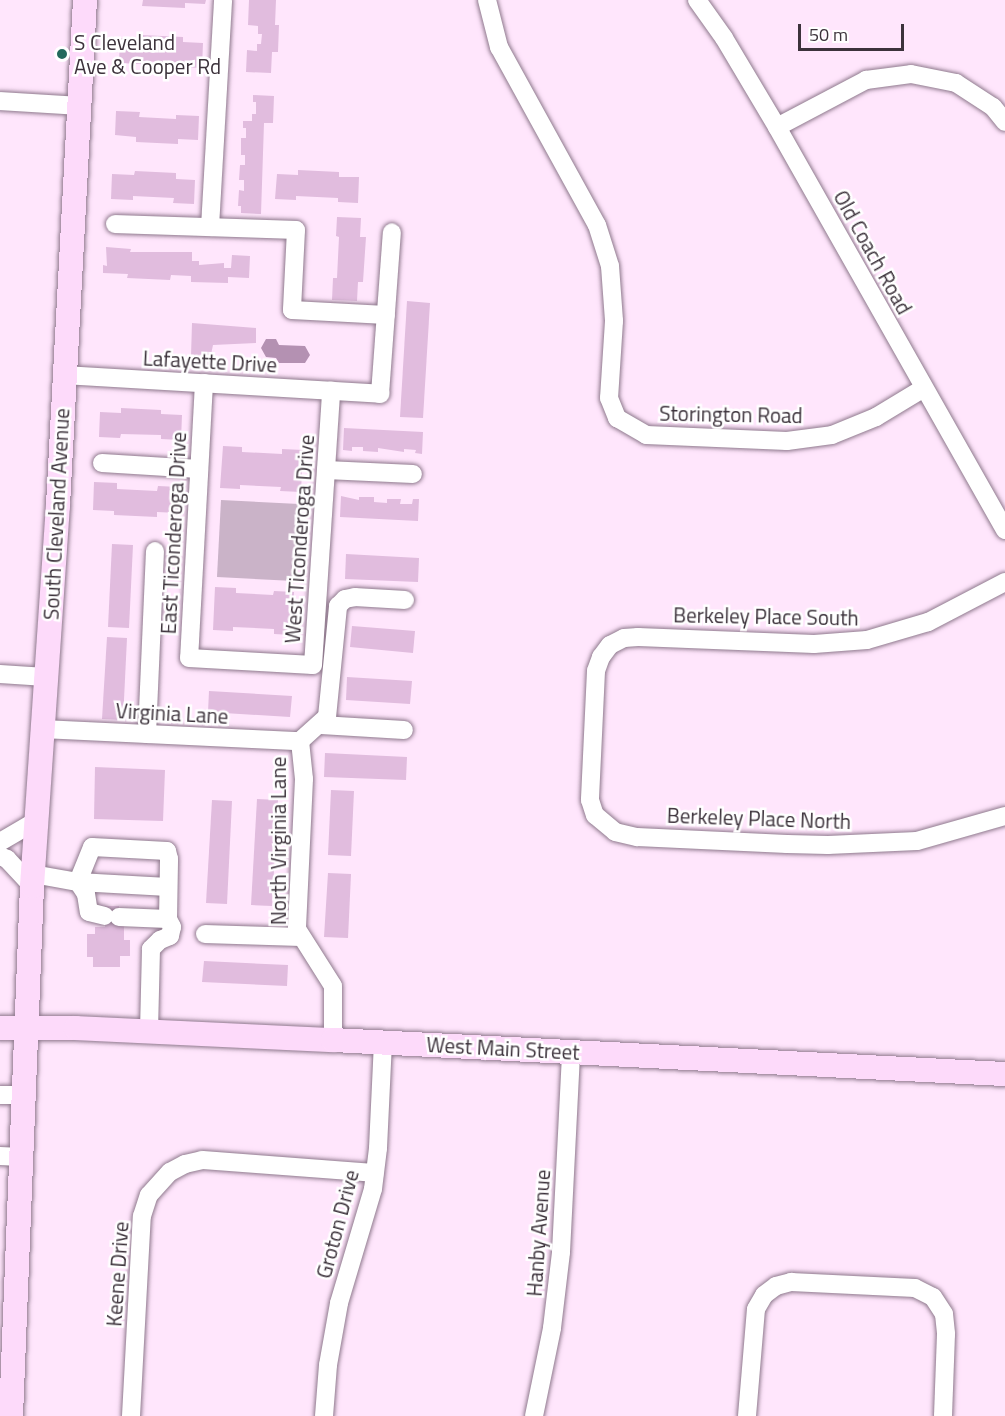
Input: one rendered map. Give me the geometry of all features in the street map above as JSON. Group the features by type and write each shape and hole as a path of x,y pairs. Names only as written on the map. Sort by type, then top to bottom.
{"main road":[{"name":"South Cleveland Avenue","path":"11,1416 11,1156 24,1095 32,880 85,0"},
{"name":"West Main Street","path":"0,1028 384,1042 1005,1074"}],"street":[{"path":"210,227 223,0"},
{"name":"Storington Road","path":"487,0 499,47 592,215 610,266 614,321 609,398 617,418 646,435 787,441 832,435 876,417 924,388"},
{"name":"Old Coach Road","path":"696,0 724,38 777,127 1005,530"},
{"path":"777,127 866,80 911,74 956,83 993,107 1005,122"},
{"path":"0,101 80,106"},
{"path":"115,224 296,230 292,310 386,315 392,232"},
{"name":"Lafayette Drive","path":"64,375 380,394 386,315"},
{"name":"East Ticonderoga Drive","path":"204,383 189,658 252,661"},
{"name":"West Ticonderoga Drive","path":"252,661 314,665 331,391"},
{"path":"102,463 199,469"},
{"path":"326,470 413,474"},
{"path":"147,734 155,551"},
{"name":"Berkeley Place South","path":"592,735 596,671 601,657 610,645 624,638 814,644 867,640 928,622 1005,582"},
{"path":"300,741 321,725 327,717 331,701 338,606 345,599 354,597 405,600"},
{"path":"0,674 46,677"},
{"path":"321,725 404,730"},
{"name":"Virginia Lane","path":"42,729 300,741"},
{"name":"Berkeley Place North","path":"592,735 590,800 595,815 615,832 637,837 828,845 917,841 1005,816"},
{"name":"North Virginia Lane","path":"300,741 304,778 297,929 333,986 333,1040"},
{"path":"0,842 36,821"},
{"path":"78,882 92,847 155,848 167,851 168,919 172,927 170,936 160,940 152,949 149,1032"},
{"path":"0,856 32,880 168,887"},
{"path":"78,882 86,894 89,912 112,917 168,919"},
{"path":"205,934 300,937"},
{"name":"Groton Drive","path":"324,1416 328,1365 339,1303 357,1247 375,1173 384,1042"},
{"name":"Hanby Avenue","path":"534,1416 552,1328 561,1252 571,1052"},
{"path":"0,1095 24,1095"},
{"name":"Keene Drive","path":"131,1416 142,1216 149,1195 170,1172 185,1164 202,1160 301,1165 375,1173"},
{"path":"747,1416 756,1309 764,1295 776,1286 791,1282 915,1288 933,1298 944,1314 946,1334 943,1416"}],"shaded area":[{"path":"266,339 276,339 279,345 305,346 310,355 305,363 279,363 276,358 266,357 261,348"},
{"path":"221,500 299,504 294,581 217,577"}],"building":[{"path":"143,0 206,0 205,4 185,3 185,8 142,6"},
{"path":"249,0 276,0 275,25 279,25 278,52 272,52 271,73 246,72 247,50 257,51 257,44 261,44 262,34 258,34 258,26 248,25"},
{"path":"141,35 183,37 183,42 203,43 202,68 181,67 181,63 141,61 141,64 119,63 120,38 141,39"},
{"path":"253,95 274,96 273,123 264,123 261,214 241,213 241,206 238,206 239,190 244,191 244,180 239,180 240,165 245,165 245,155 241,155 241,138 246,138 243,121 252,121 252,114 256,114 256,102 253,102"},
{"path":"116,111 140,112 139,117 176,119 176,115 199,116 198,140 178,139 178,144 136,142 136,137 115,135"},
{"path":"298,170 339,172 339,177 359,177 358,203 338,202 338,198 296,196 296,200 275,199 277,174 298,175"},
{"path":"135,171 176,173 176,179 195,180 194,204 173,203 174,198 133,196 133,200 111,199 112,174 134,175"},
{"path":"337,217 361,218 360,237 366,237 363,282 358,282 357,301 332,300 333,278 337,278 339,237 336,236"},
{"path":"106,247 131,249 130,252 192,252 192,261 199,261 199,265 224,263 224,268 231,268 232,255 250,256 249,278 228,277 228,283 191,282 191,276 171,275 170,280 127,278 128,274 103,273 103,265 107,266"},
{"path":"407,301 430,303 423,418 400,417"},
{"path":"192,323 256,328 256,343 213,345 208,369 194,369 195,356 191,356"},
{"path":"121,408 161,410 161,414 182,415 181,440 161,439 161,435 121,434 120,438 99,437 100,412 121,413"},
{"path":"344,428 423,432 422,454 415,453 416,450 404,449 404,452 378,448 378,452 363,451 363,447 352,447 352,451 343,450"},
{"path":"223,446 242,447 242,452 282,454 282,449 303,450 301,492 280,491 281,487 240,485 240,489 220,488"},
{"path":"94,482 117,483 117,489 157,491 158,486 179,487 178,513 157,512 157,517 114,515 114,511 93,510"},
{"path":"341,496 359,500 359,497 374,497 374,502 387,503 387,499 401,499 400,504 412,504 413,499 419,499 418,521 340,517"},
{"path":"112,544 133,545 129,628 108,627"},
{"path":"346,554 419,558 418,582 345,579"},
{"path":"215,587 236,588 236,593 273,595 274,591 294,592 292,635 274,634 274,629 233,627 233,631 213,630"},
{"path":"352,626 415,631 413,653 350,647"},
{"path":"107,637 127,638 123,720 102,719"},
{"path":"347,677 412,681 410,704 346,700"},
{"path":"209,691 292,696 290,717 208,712"},
{"path":"325,753 407,757 406,780 324,777"},
{"path":"95,767 165,770 163,821 94,819"},
{"path":"331,790 354,791 351,856 328,855"},
{"path":"257,799 278,800 272,906 251,905"},
{"path":"212,800 232,801 227,904 206,903"},
{"path":"328,873 351,874 348,938 324,937"},
{"path":"105,906 119,906 119,926 124,926 124,940 130,940 130,956 120,956 120,967 93,967 93,957 87,957 87,934 95,934 95,927 105,927"},
{"path":"204,961 288,965 287,986 202,982"}],"place":[{"name":"S Cleveland Ave & Cooper Rd","path":"62,54"}]}
